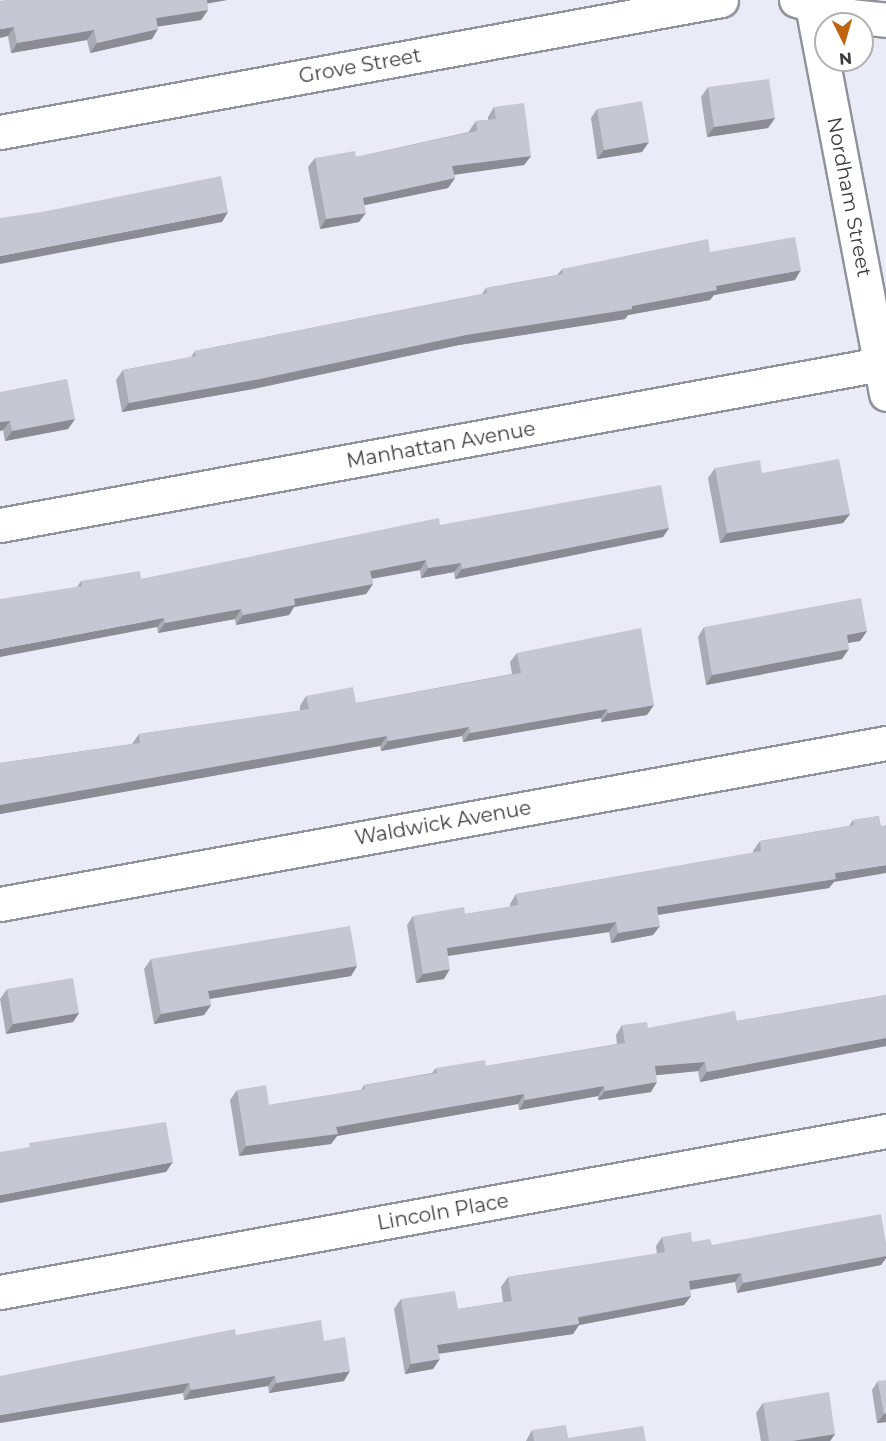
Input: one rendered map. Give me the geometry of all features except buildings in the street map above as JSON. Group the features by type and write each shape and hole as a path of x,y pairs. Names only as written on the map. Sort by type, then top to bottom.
{"street":[{"name":"Grove Street","path":"0,132 721,0"},
{"path":"806,2 850,16 886,20"},
{"name":"Nordham Street","path":"806,2 884,379"},
{"name":"Manhattan Avenue","path":"0,525 884,379"},
{"name":"Waldwick Avenue","path":"0,904 886,742"},
{"name":"Lincoln Place","path":"0,1292 886,1131"}]}
